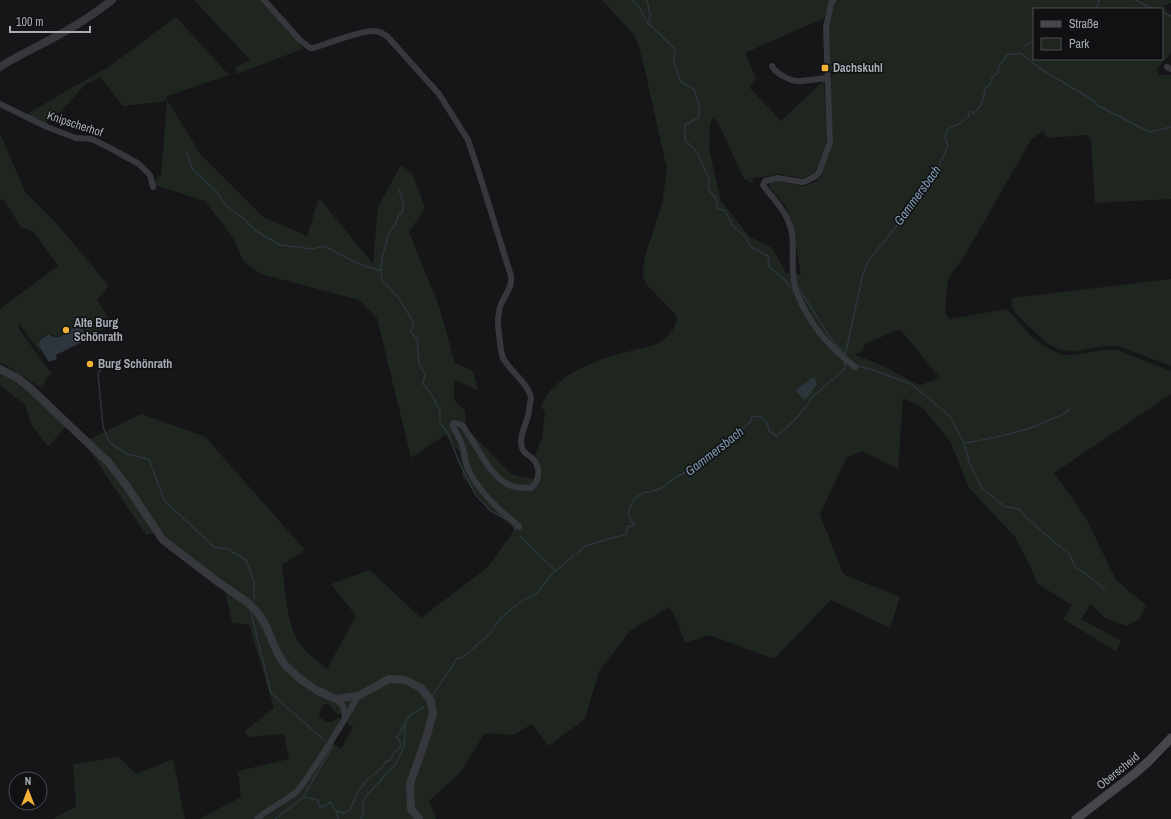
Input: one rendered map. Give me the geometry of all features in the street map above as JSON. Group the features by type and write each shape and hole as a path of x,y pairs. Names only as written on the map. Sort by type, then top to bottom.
{"main road":[{"name":"Oberscheid","path":"1076,819 1133,775 1171,738"}],"street":[{"path":"0,67 70,29 112,0"},
{"path":"264,0 300,40 310,48 371,31 380,32 387,36 433,86 468,140 511,276 510,286 500,307 498,317 501,353 507,364 524,383 531,398 521,443 523,452 533,459 537,466 539,473 537,483 531,488 519,488 500,479 483,458 463,426 458,423 454,423 453,426 463,448 468,469 473,477 489,499 519,527"},
{"path":"834,0 831,4 826,27 830,142 819,172 816,176 802,182 777,178 765,181 763,185 782,207 790,224 796,291 806,312 818,330 841,357 855,367"},
{"path":"772,66 779,74 794,81 827,78"},
{"name":"Knipscherhof","path":"0,104 47,128 76,138 92,139 110,148 139,164 150,175 153,187"},
{"path":"0,369 16,377 29,387 109,463 126,485 163,540 247,602 258,613 285,665 299,678 316,690 336,699 343,706 345,711 345,719"},
{"path":"336,699 358,696 389,679 405,680 421,688 431,701 433,713 410,784 412,809 418,819"},
{"path":"257,819 297,791 324,753 358,696"}],"green space":[{"path":"194,0 261,0 298,40 303,49 236,74 235,67 250,60"},
{"path":"602,0 831,0 824,18 745,53 756,78 749,87 781,121 824,80 827,143 818,167 813,175 802,178 777,174 751,178 755,184 744,179 714,117 710,124 709,149 721,201 750,237 772,248 786,273 801,275 792,222 785,205 770,188 769,182 777,181 803,186 818,181 833,144 830,79 834,73 830,70 828,34 831,16 838,0 1171,0 1171,3 1162,6 1171,15 1171,52 1167,59 1164,60 1157,69 1159,75 1171,75 1171,199 1095,203 1091,139 1087,135 1047,138 1043,131 1031,140 965,255 948,279 945,312 949,319 1007,309 1033,338 1051,350 1063,355 1103,350 1117,350 1171,371 1171,394 1054,473 1086,518 1116,580 1146,605 1140,618 1127,626 1105,618 1091,604 1081,619 1121,641 1116,651 1063,619 1072,605 1038,584 1015,537 969,488 951,443 923,408 903,398 898,469 862,451 847,457 820,514 843,574 900,597 890,628 831,600 774,659 709,635 685,643 678,623 669,607 630,631 599,671 585,719 549,746 532,724 513,735 485,733 460,773 429,801 436,819 199,819 241,797 238,771 289,759 284,734 248,737 245,731 274,708 249,625 232,623 223,582 166,539 162,530 146,535 84,442 141,414 206,437 305,550 282,565 285,594 291,625 298,641 315,660 327,669 356,616 331,584 370,570 421,618 488,567 515,529 485,504 462,476 460,453 445,435 411,458 377,318 359,300 261,274 243,261 233,238 205,201 152,184 161,175 167,101 123,106 100,77 85,85 61,111 45,124 25,115 108,67 176,17 229,75 167,96 167,100 201,155 263,217 307,236 319,198 373,264 378,207 401,165 412,173 425,208 409,232 439,306 455,363 473,371 478,390 454,380 454,400 465,411 466,428 511,474 537,479 533,459 542,438 545,413 541,406 551,390 564,378 589,364 658,344 672,332 676,324 676,315 648,286 643,277 643,267 646,253 662,204 667,169 635,36","holes":["900,329 940,378 920,385 921,386 879,364 855,355 862,351 865,344","325,704 329,705 337,714 343,714 342,719 337,718 333,722 322,719 319,714 320,710","346,723 353,727 341,749 334,744 335,742 333,742"]},
{"path":"0,133 25,192 56,223 109,286 97,300 111,322 91,337 83,328 74,327 59,336 49,333 40,339 38,345 41,350 39,351 18,322 19,329 52,374 48,376 42,388 0,362 0,309 58,266 33,231 21,227 3,199 0,200"},
{"path":"1171,279 1171,366 1118,346 1103,346 1074,352 1055,348 1026,324 1014,311 1011,304 1012,298"},
{"path":"0,371 26,386 67,425 48,447 31,424 25,405 0,385"},
{"path":"119,757 136,774 173,759 185,819 53,819 76,806 73,764"}],"shaded area":[{"path":"74,327 83,329 86,337 80,343 56,355 57,359 49,362 38,345 41,339 49,334 56,337 62,336"},
{"path":"813,377 817,384 807,398 804,399 796,392 796,390"}],"waterway":[{"path":"631,0 639,7 648,24"},
{"path":"647,0 650,14 649,24 675,49 674,64 681,82 694,89 699,105 699,117 685,125 685,140 696,151 709,178 708,189 716,198 717,208 725,211 734,228 745,236 751,247 768,256 769,267 784,279 790,287"},
{"name":"Gammersbach","path":"1096,8 1099,0"},
{"path":"1136,0 1151,8"},
{"path":"1163,12 1171,16"},
{"name":"Gammersbach","path":"1025,46 1033,41"},
{"path":"1006,55 1021,53 1039,68 1093,100 1097,105 1149,132 1171,127"},
{"name":"Gammersbach","path":"845,356 863,273 869,260 912,207 927,183 936,172 948,146 945,137 948,129 959,124 969,116 968,113 971,111 973,113 981,106 986,87 990,85 992,78 998,73 999,66 1007,54"},
{"path":"186,152 193,170 217,192 225,205 243,218 256,231 280,245 313,249 324,246 359,264 381,271 382,280 398,297 414,323 411,332 417,339 419,364 425,374 423,384 432,395 440,411 440,423 448,433 459,462 475,494 491,511 507,520"},
{"path":"381,271 382,258 389,233 396,223 397,218 403,211 403,203 399,190"},
{"path":"800,290 831,339 845,354"},
{"name":"Gammersbach","path":"577,553 585,546 626,534 628,526 634,526 635,524 632,523 628,512 634,499 644,492 651,492 662,488 670,481 710,458 721,444 733,438 739,431 750,423 752,417 760,416 767,422 769,431 777,436 800,414 811,398 846,368 844,362"},
{"path":"858,366 911,384 950,416 964,443 970,465 982,488 1004,506 1019,509 1029,520 1068,552 1076,568 1085,573 1105,590"},
{"path":"102,368 98,373 103,427 110,443 127,454 149,459 164,500 214,547 228,549 246,560 254,582 254,600"},
{"path":"964,443 999,437 1021,431 1060,416 1070,409"},
{"path":"513,524 515,530"},
{"path":"521,537 556,571"},
{"name":"Gammersbach","path":"432,696 456,659 462,658 491,633 503,616 523,600 535,595 551,575 574,555"},
{"path":"251,613 271,693 325,741"},
{"name":"Gammersbach","path":"275,819 304,797 318,800 320,807 325,806 330,802 336,811 344,813 350,810 359,790 368,779 382,768 385,762 392,759 392,754 399,749 401,744 397,737 410,715 424,707"},
{"path":"361,819 363,815 363,802 366,796 396,764 404,747 405,724"},
{"path":"304,796 332,747"},
{"name":"Gammersbach","path":"336,811 338,819"}],"place":[{"name":"Dachskuhl","path":"825,68"},
{"name":"Alte Burg Schönrath","path":"66,330"},
{"name":"Burg Schönrath","path":"90,364"}]}
